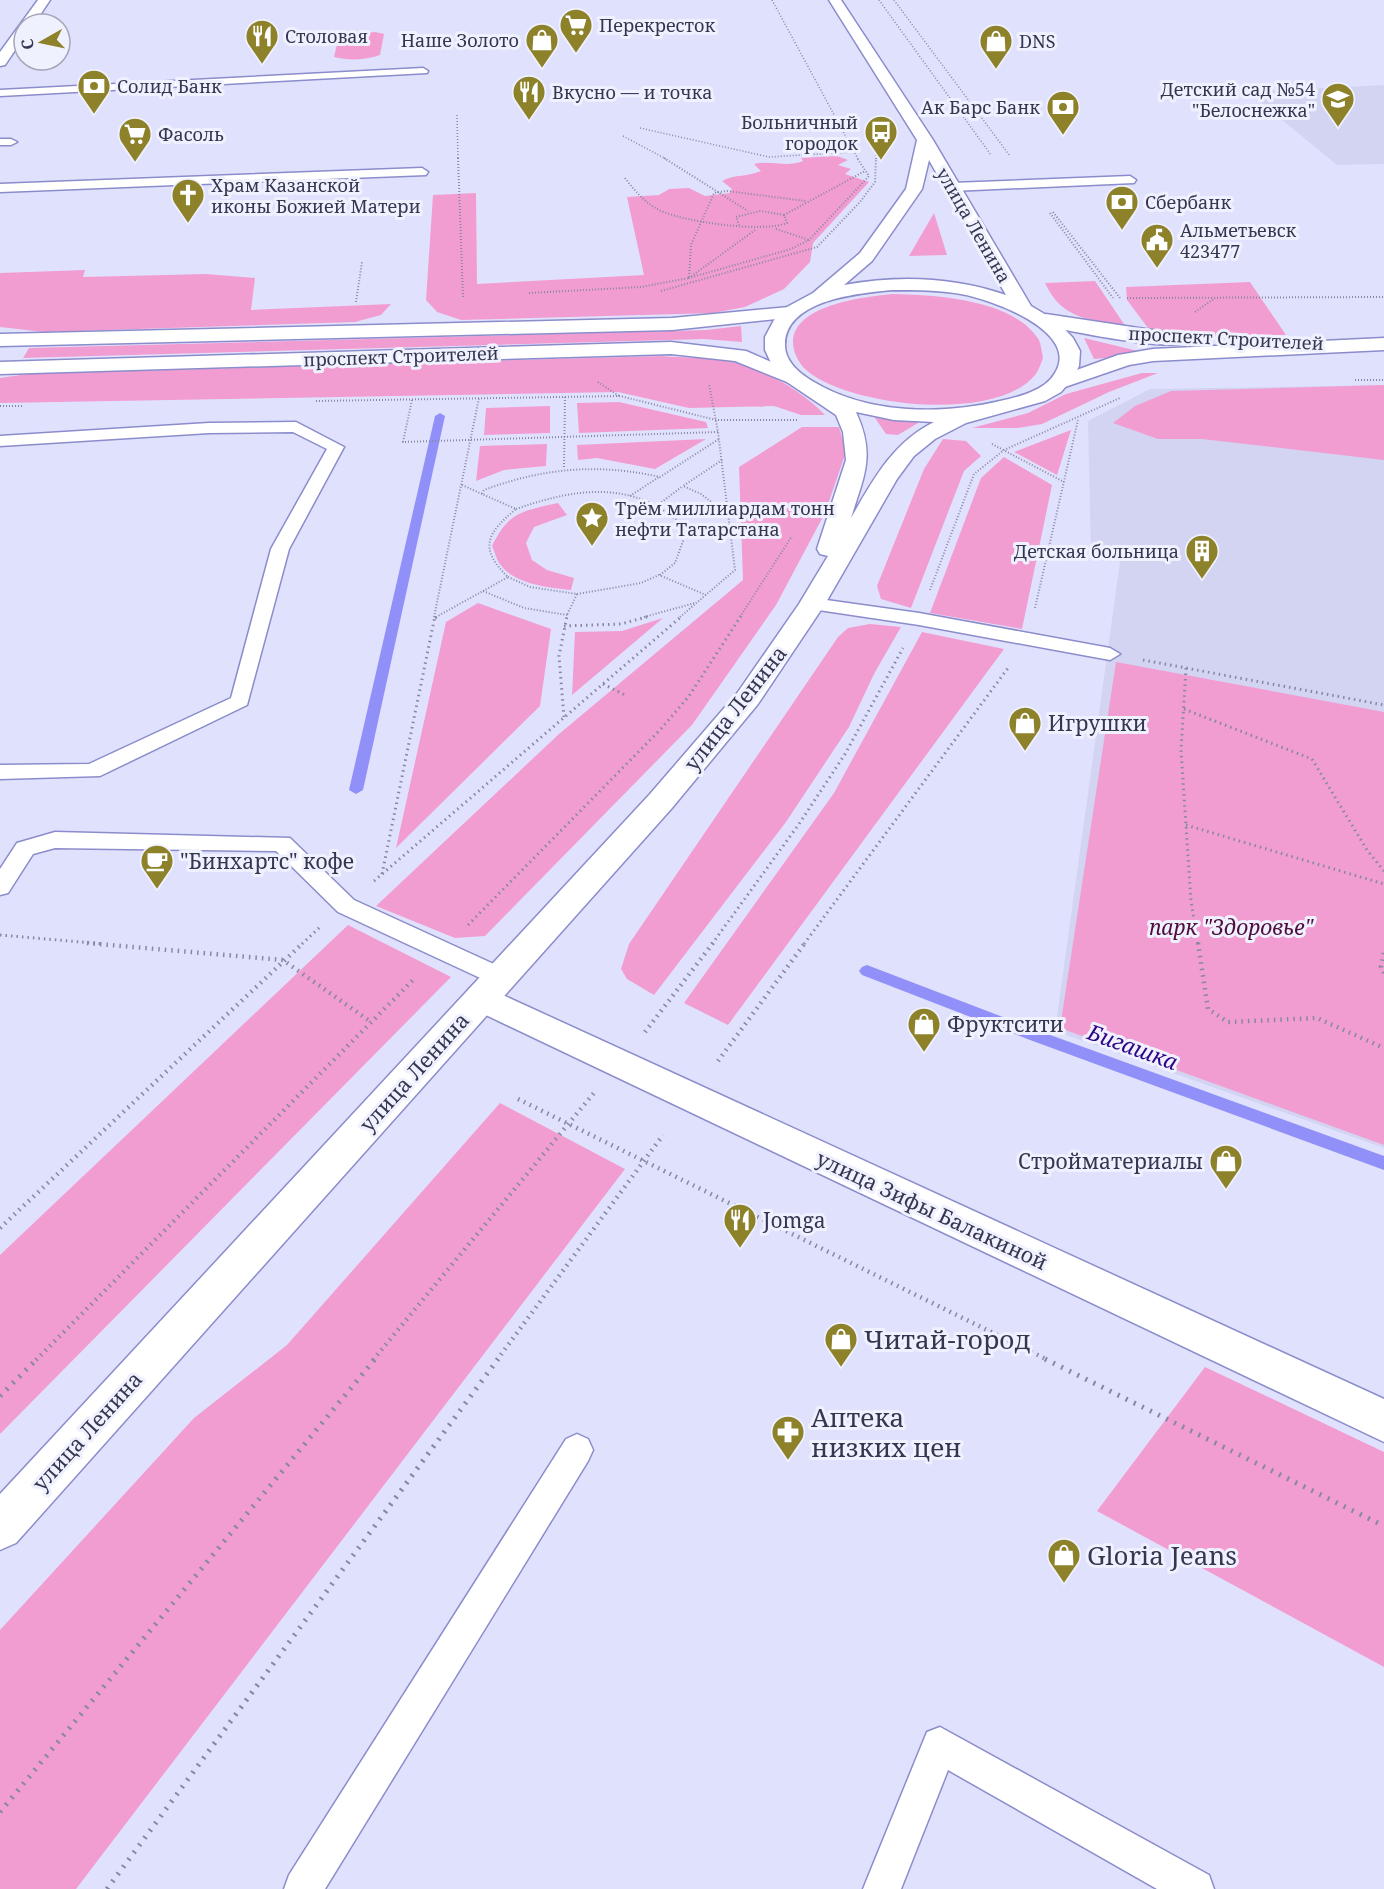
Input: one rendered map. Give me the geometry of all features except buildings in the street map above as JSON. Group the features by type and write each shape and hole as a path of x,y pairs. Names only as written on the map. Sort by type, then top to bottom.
{"main road":[{"name":"улица Ленина","path":"835,0 925,140 1024,310"},
{"path":"0,62 12,45"},
{"name":"улица Ленина","path":"815,299 866,257 914,189 925,140"},
{"path":"796,380 775,356 774,333 789,313 815,299 848,289 882,285 934,285 970,290 1046,320 1067,343 1070,365 1059,383"},
{"name":"проспект Строителей","path":"3,345 672,324 789,313"},
{"name":"проспект Строителей","path":"1046,320 1148,337 1232,343 1335,345"},
{"name":"проспект Строителей","path":"986,413 1033,400 1059,383 1125,359 1153,355 1384,344"},
{"name":"проспект Строителей","path":"0,368 670,348 740,355 796,380 825,396"},
{"path":"825,396 887,412 934,416 986,413"},
{"path":"812,604 857,460 854,432 844,412 825,396"},
{"path":"812,604 886,478 906,451 927,434 960,418 986,413"},
{"name":"улица Ленина","path":"0,1527 14,1495 661,801 748,699 812,604"},
{"name":"улица Зифы Балакиной","path":"490,987 1384,1421"}],"lane":[{"path":"0,93 423,71"},
{"path":"0,188 422,172"},
{"path":"952,187 1130,180"},
{"path":"0,441 209,428 296,427 336,447 280,549 240,700 92,771 0,772"},
{"path":"812,604 919,620 1110,654"},
{"path":"0,887 25,848 55,840 282,843 346,906 490,987"},
{"path":"303,1889 577,1450"},
{"path":"882,1889 940,1745 1195,1889"}],"path":[{"path":"523,293 641,287 689,278 791,249 809,240 870,176 853,152 772,0"},
{"path":"458,115 463,297"},
{"path":"657,292 817,247 860,202 875,182 880,133 874,123"},
{"path":"640,128 769,157 853,152"},
{"path":"623,136 683,168 748,211"},
{"path":"738,225 736,217 748,211 768,210 784,215 806,201 865,171"},
{"path":"626,177 638,197 666,214 700,222 738,225 755,230 775,229 809,240"},
{"path":"690,286 691,245 714,193 806,201"},
{"path":"775,229 787,223 784,215"},
{"path":"689,278 755,230"},
{"path":"362,262 356,303 366,302"},
{"path":"1120,298 1384,297"},
{"path":"1194,313 1215,298"},
{"path":"0,1228 283,960 735,570 718,432 708,381"},
{"path":"650,1026 677,993 799,824 845,754 919,620 974,474 1004,450 1078,419 1128,394"},
{"path":"306,401 620,396 716,420 802,420"},
{"path":"564,397 564,468"},
{"path":"381,874 480,398"},
{"path":"412,400 403,442 718,432"},
{"path":"0,406 24,406"},
{"path":"718,1061 1028,639 1078,419"},
{"path":"630,496 719,439"},
{"path":"983,439 1064,482"},
{"path":"659,504 722,460"},
{"path":"483,494 484,490 505,481 532,473 564,468 622,468 660,477"},
{"path":"462,485 516,509"},
{"path":"683,486 701,494 728,515"},
{"path":"607,491 659,504 675,515 687,530 675,563 659,575 632,585 577,594 530,587 508,577 494,565 489,549 489,535 516,509 546,498 575,492 607,491"},
{"path":"687,530 729,525"},
{"path":"659,575 706,595"},
{"path":"434,618 508,577"},
{"path":"483,591 518,607 567,615"},
{"path":"564,718 559,656 567,615 577,594"},
{"path":"564,626 621,624 698,602"},
{"path":"1110,654 1384,705"},
{"path":"1186,668 1181,750 1191,901 1208,1009 1228,1022 1317,1018 1384,1048"},
{"path":"603,684 627,696"},
{"path":"1184,709 1312,759 1367,850 1384,871"},
{"path":"1186,825 1384,884"},
{"path":"0,935 283,960 372,1022"},
{"path":"1384,953 1381,967 1384,973"},
{"path":"0,1812 597,1089"},
{"path":"518,1099 1384,1526"},
{"path":"107,1889 663,1135"}],"shaded area":[{"name":"Детский сад №54 \"Белоснежка\"","path":"1384,85 1384,164 1337,165 1248,92"},
{"path":"1384,385 1384,1148 1055,1031 1120,562 1091,556 1088,421 1150,389"}],"green space":[{"path":"375,32 384,34 380,55 357,59 334,57 339,36"},
{"path":"837,156 848,160 838,165 851,169 845,174 869,182 813,243 810,262 784,289 745,307 713,313 461,320 437,312 426,300 433,195 476,193 477,284 644,275 627,197 659,195 669,189 689,188 705,196 730,193 732,189 722,181 761,171 754,164 791,164 803,161 801,158"},
{"path":"934,213 947,255 909,256"},
{"path":"85,270 83,277 206,274 255,278 251,310 391,304 381,315 355,322 44,332 0,327 0,273"},
{"path":"1095,281 1126,327 1078,316 1060,305 1045,283"},
{"path":"1250,282 1286,335 1198,337 1151,332 1127,300 1126,287"},
{"path":"893,294 951,298 993,308 1012,316 1027,326 1039,340 1043,358 1038,371 1016,390 989,400 957,404 922,404 854,393 827,383 806,370 801,364 795,353 793,342 796,329 805,319 818,311 849,300"},
{"path":"741,326 742,342 704,339 23,358 29,348 706,330"},
{"path":"1084,338 1138,351 1141,355 1094,359"},
{"path":"662,356 704,358 741,364 781,381 805,397 825,415 801,415 774,406 689,408 618,392 0,403 0,378 27,374"},
{"path":"1142,373 1158,373 1109,392 1042,424 1018,428 972,428 1028,413 1066,394"},
{"path":"1384,385 1384,460 1202,439 1158,439 1113,423 1135,406 1171,391"},
{"path":"619,402 706,422 708,428 579,433 577,403"},
{"path":"550,406 550,433 484,435 486,408"},
{"path":"875,418 914,420 918,423 898,435 886,434"},
{"path":"802,427 839,427 846,452 825,513 776,605 692,725 485,936 455,938 376,906 559,734 743,580 739,467"},
{"path":"1071,430 1057,475 1014,452"},
{"path":"706,439 655,469 597,458 578,460 577,445"},
{"path":"943,439 966,441 981,456 964,471 911,608 881,599 877,586 924,469"},
{"path":"547,444 546,466 504,470 476,481 480,446"},
{"path":"1004,457 1052,485 1022,629 930,613 981,478"},
{"path":"558,503 567,515 534,527 526,543 532,560 547,570 574,578 571,590 532,584 513,576 497,560 492,546 498,534 518,514"},
{"path":"478,603 551,629 540,706 396,848 446,622"},
{"path":"663,618 572,695 575,632 622,631"},
{"path":"870,624 901,627 874,674 849,727 786,822 654,995 627,979 621,969 629,944 838,637 848,628"},
{"path":"922,632 1004,649 728,1025 684,1003 834,793"},
{"name":"парк \"Здоровье\"","path":"1116,662 1384,712 1384,1145 1060,1028"},
{"path":"348,925 451,977 0,1434 0,1255"},
{"path":"500,1103 625,1169 76,1889 0,1889 0,1630 194,1418 287,1345"},
{"path":"1205,1367 1384,1452 1384,1667 1097,1511"}],"waterway":[{"path":"356,790 440,416"},
{"name":"Бигашка","path":"867,971 1036,1036 1384,1163"}],"place":[{"name":"Перекресток","path":"576,54"},
{"name":"Столовая","path":"262,65"},
{"name":"Наше Золото","path":"542,69"},
{"name":"DNS","path":"996,70"},
{"name":"Солид Банк","path":"94,115"},
{"name":"Вкусно — и точка","path":"529,121"},
{"name":"Детский сад №54 \"Белоснежка\"","path":"1338,128"},
{"name":"Ак Барс Банк","path":"1063,136"},
{"name":"Больничный городок","path":"881,161"},
{"name":"Фасоль","path":"135,163"},
{"name":"Храм Казанской иконы Божией Матери","path":"188,224"},
{"name":"Сбербанк","path":"1122,231"},
{"name":"Альметьевск 423477","path":"1157,269"},
{"name":"Трём миллиардам тонн нефти Татарстана","path":"592,547"},
{"name":"Детская больница","path":"1202,580"},
{"name":"Игрушки","path":"1025,752"},
{"name":"\"Бинхартс\" кофе","path":"157,890"},
{"name":"Фруктсити","path":"924,1053"},
{"name":"Стройматериалы","path":"1226,1190"},
{"name":"Jomga","path":"740,1249"},
{"name":"Читай-город","path":"841,1368"},
{"name":"Аптека низких цен","path":"788,1461"},
{"name":"Gloria Jeans","path":"1064,1584"}]}
